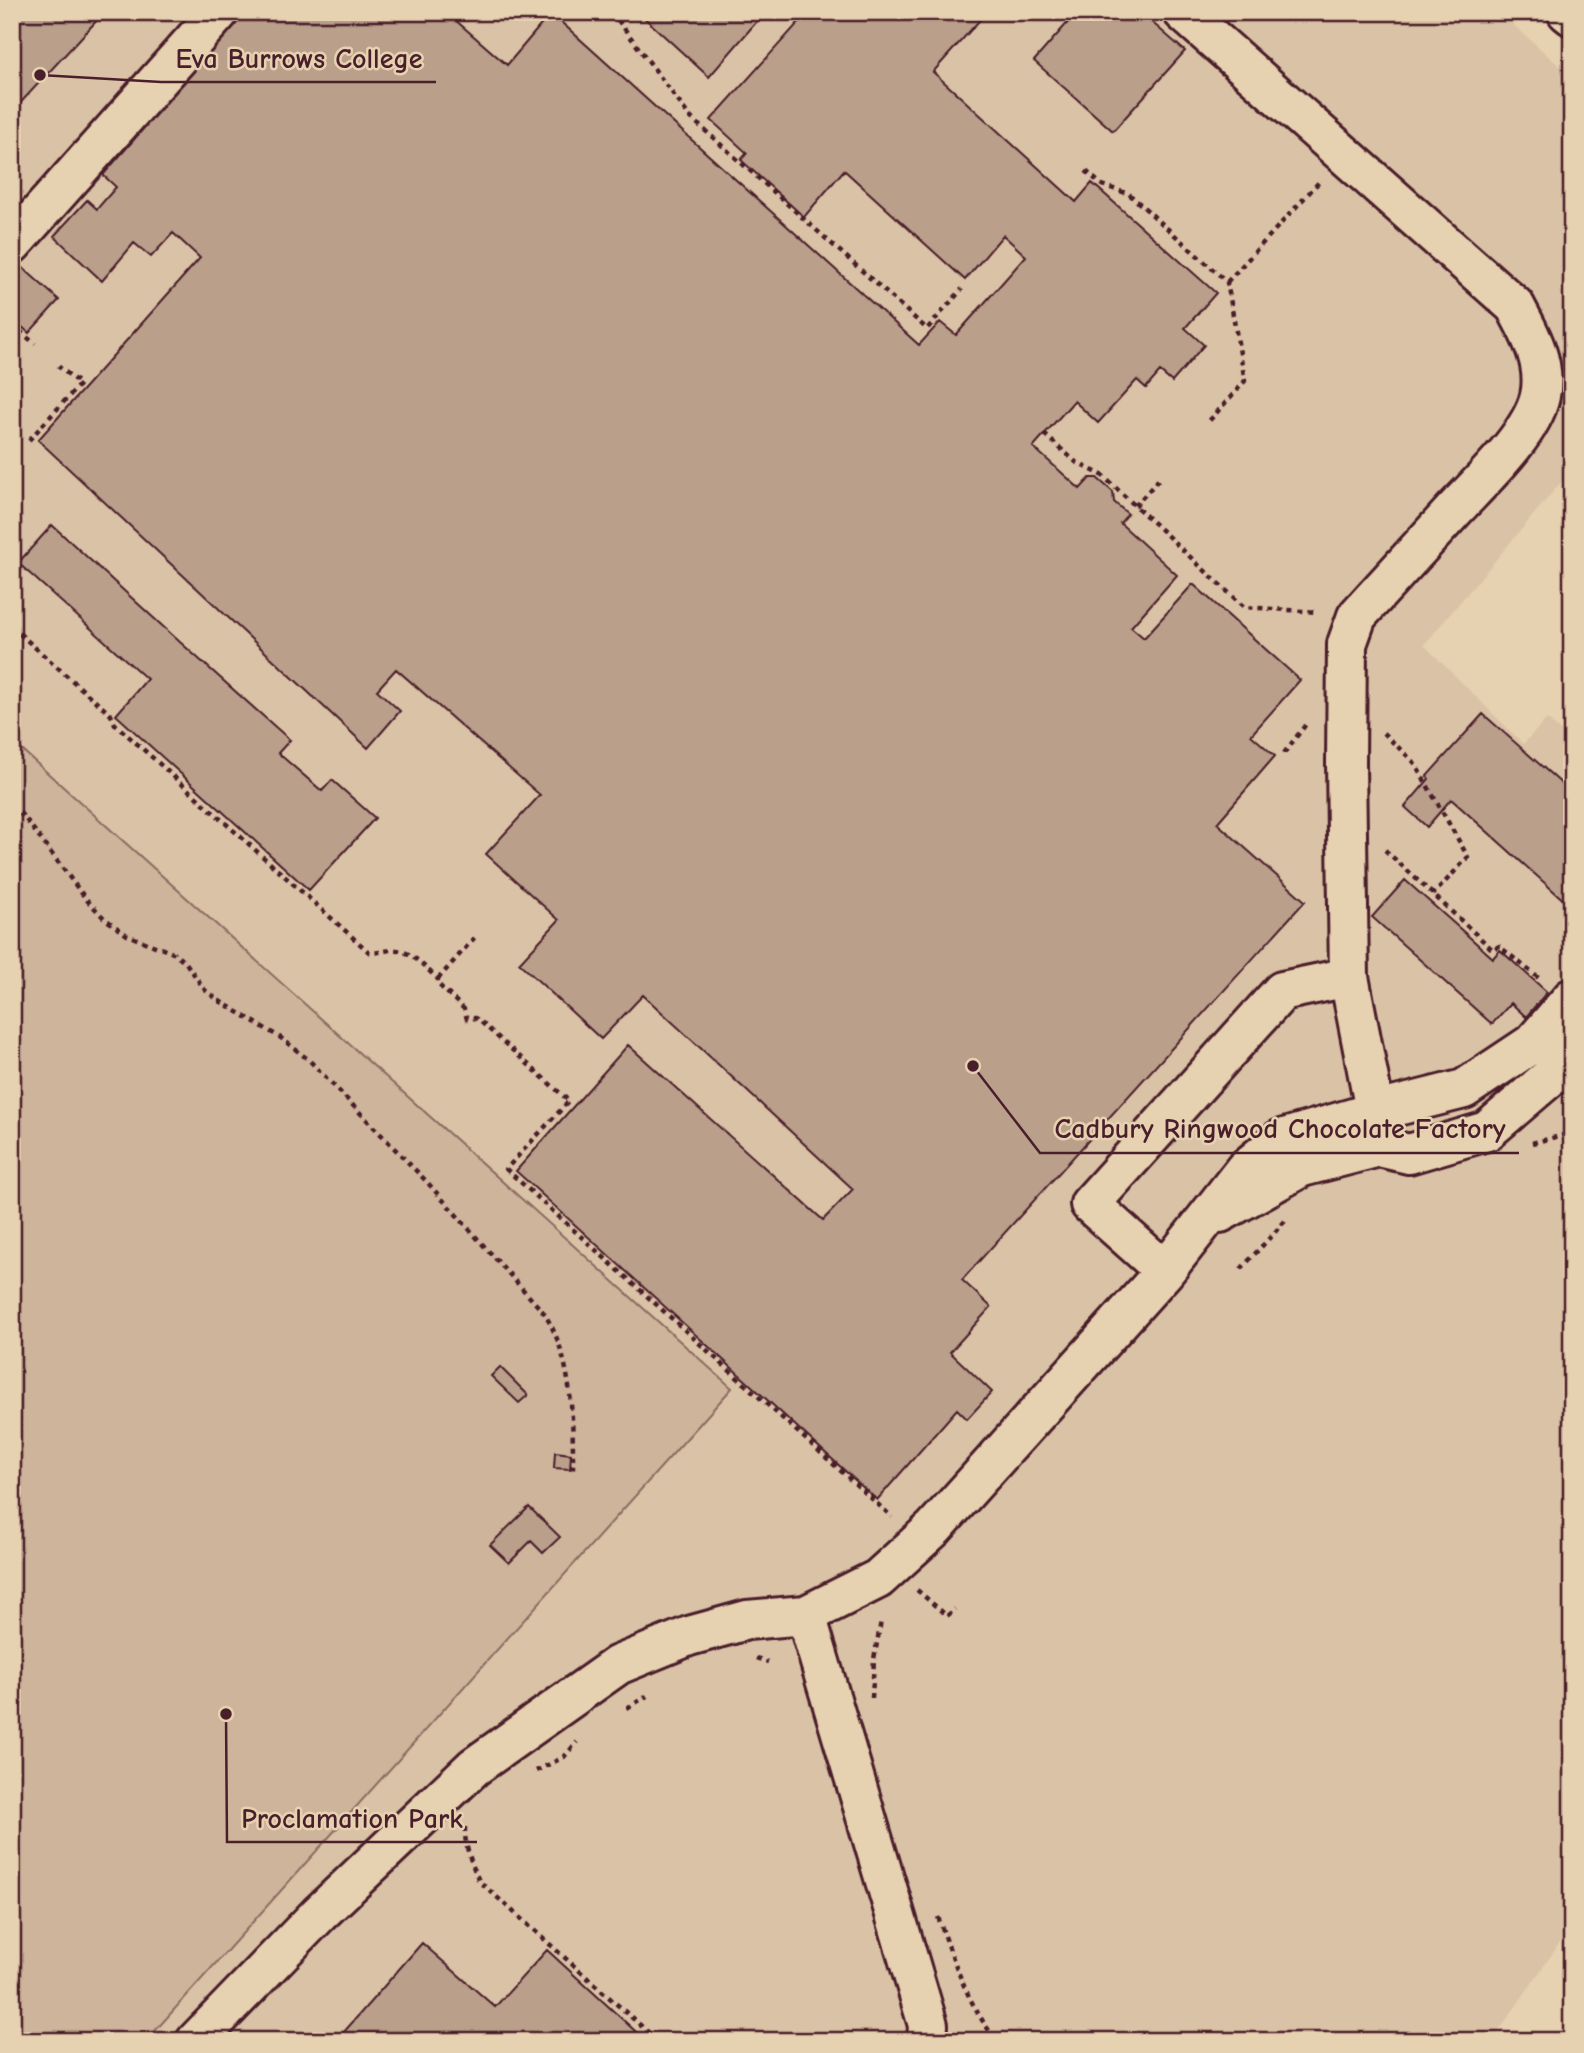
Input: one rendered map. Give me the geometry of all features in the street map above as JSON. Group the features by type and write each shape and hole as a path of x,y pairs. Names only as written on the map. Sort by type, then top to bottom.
{"street":[{"path":"12,244 219,12"},
{"path":"1183,12 1515,306 1539,355 1541,394 1534,415 1505,455 1357,616 1347,644 1349,977 1378,1129 1409,1154 1486,1131 1572,1054"},
{"path":"1567,12 1572,16"},
{"path":"1166,1270 1090,1204 1282,991 1349,977"},
{"path":"196,2041 319,1914 474,1767 618,1665 689,1636 747,1620 806,1615 878,1578 934,1528 1166,1270 1203,1222 1302,1167 1464,1089 1533,1043 1557,990"},
{"path":"806,1615 928,2025 927,2041"}],"path":[{"path":"612,12 690,117 928,329 962,289"},
{"path":"1086,171 1102,185 1129,194 1227,282 1245,381 1209,421"},
{"path":"1227,282 1327,173"},
{"path":"12,324 35,344"},
{"path":"29,440 79,384 58,366"},
{"path":"1044,434 1077,463 1102,475 1244,607 1318,610 1318,623"},
{"path":"1135,506 1159,479"},
{"path":"12,627 111,715 115,724 369,952 406,952 438,979 438,984 464,1009 467,1019 475,1018 481,1022 569,1101 506,1169 901,1525"},
{"path":"1284,753 1305,728 1311,715"},
{"path":"1381,731 1414,762 1468,857 1433,895"},
{"path":"12,806 24,817 86,899 104,918 127,935 173,953 186,963 205,990 281,1038 309,1060 427,1182 544,1313 553,1327 567,1373 573,1432 573,1471"},
{"path":"1385,850 1493,950 1499,946 1557,990"},
{"path":"438,979 476,936"},
{"path":"909,1583 947,1616 954,1609"},
{"path":"872,1700 874,1659 880,1623 886,1612"},
{"path":"747,1654 768,1662"},
{"path":"619,1712 651,1693"},
{"path":"530,1774 564,1757 585,1734"},
{"path":"466,1822 464,1835 479,1881 658,2041"},
{"path":"935,1909 968,1997 998,2041"}],"shaded area":[{"path":"12,12 1499,12 1572,77 1572,469 1424,645 1523,744 1547,719 1572,741 1572,1925 1492,2041 146,2041 732,1388 12,741"},
{"path":"12,741 732,1388 146,2041 12,2041"}],"building":[{"path":"12,12 94,12 100,17 12,112"},
{"path":"245,12 446,12 507,65 551,13 919,345 940,322 956,335 1026,256 1003,235 965,280 844,170 804,217 741,160 747,153 711,120 808,12 987,12 933,72 1076,202 1092,183 1216,293 1185,328 1204,345 1172,382 1160,372 1146,388 1137,380 1098,423 1074,401 1033,447 1080,489 1090,478 1097,478 1113,492 1114,502 1128,514 1120,523 1177,575 1131,627 1144,638 1193,584 1300,680 1251,735 1275,756 1217,823 1305,901 962,1280 991,1307 950,1352 992,1392 967,1419 957,1409 877,1500 516,1171 628,1045 823,1220 853,1189 643,995 601,1039 519,963 559,920 486,854 540,795 396,669 377,690 400,711 368,748 38,440 200,258 173,233 151,257 134,243 102,281 54,236 87,200 97,209 116,187 103,175"},
{"path":"638,12 765,12 709,77"},
{"path":"1077,12 1140,12 1185,51 1113,131 1034,61"},
{"path":"22,267 59,300 29,333 12,318 12,277"},
{"path":"52,525 290,740 278,753 322,791 332,780 375,818 309,890 116,715 147,679 18,563"},
{"path":"1483,714 1572,793 1572,898 1567,903 1451,799 1427,827 1405,807 1429,779 1427,776"},
{"path":"1405,880 1493,958 1500,950 1547,992 1526,1017 1511,1003 1492,1024 1372,917"},
{"path":"500,1367 528,1395 519,1403 491,1376"},
{"path":"555,1452 571,1454 570,1469 554,1468"},
{"path":"529,1507 560,1537 543,1553 531,1541 509,1563 490,1545"},
{"path":"422,1943 495,2007 547,1950 646,2041 336,2041"}],"place":[{"name":"Eva Burrows College","path":"40,75"},
{"name":"Cadbury Ringwood Chocolate Factory","path":"973,1066"},
{"name":"Proclamation Park","path":"226,1714"}]}
